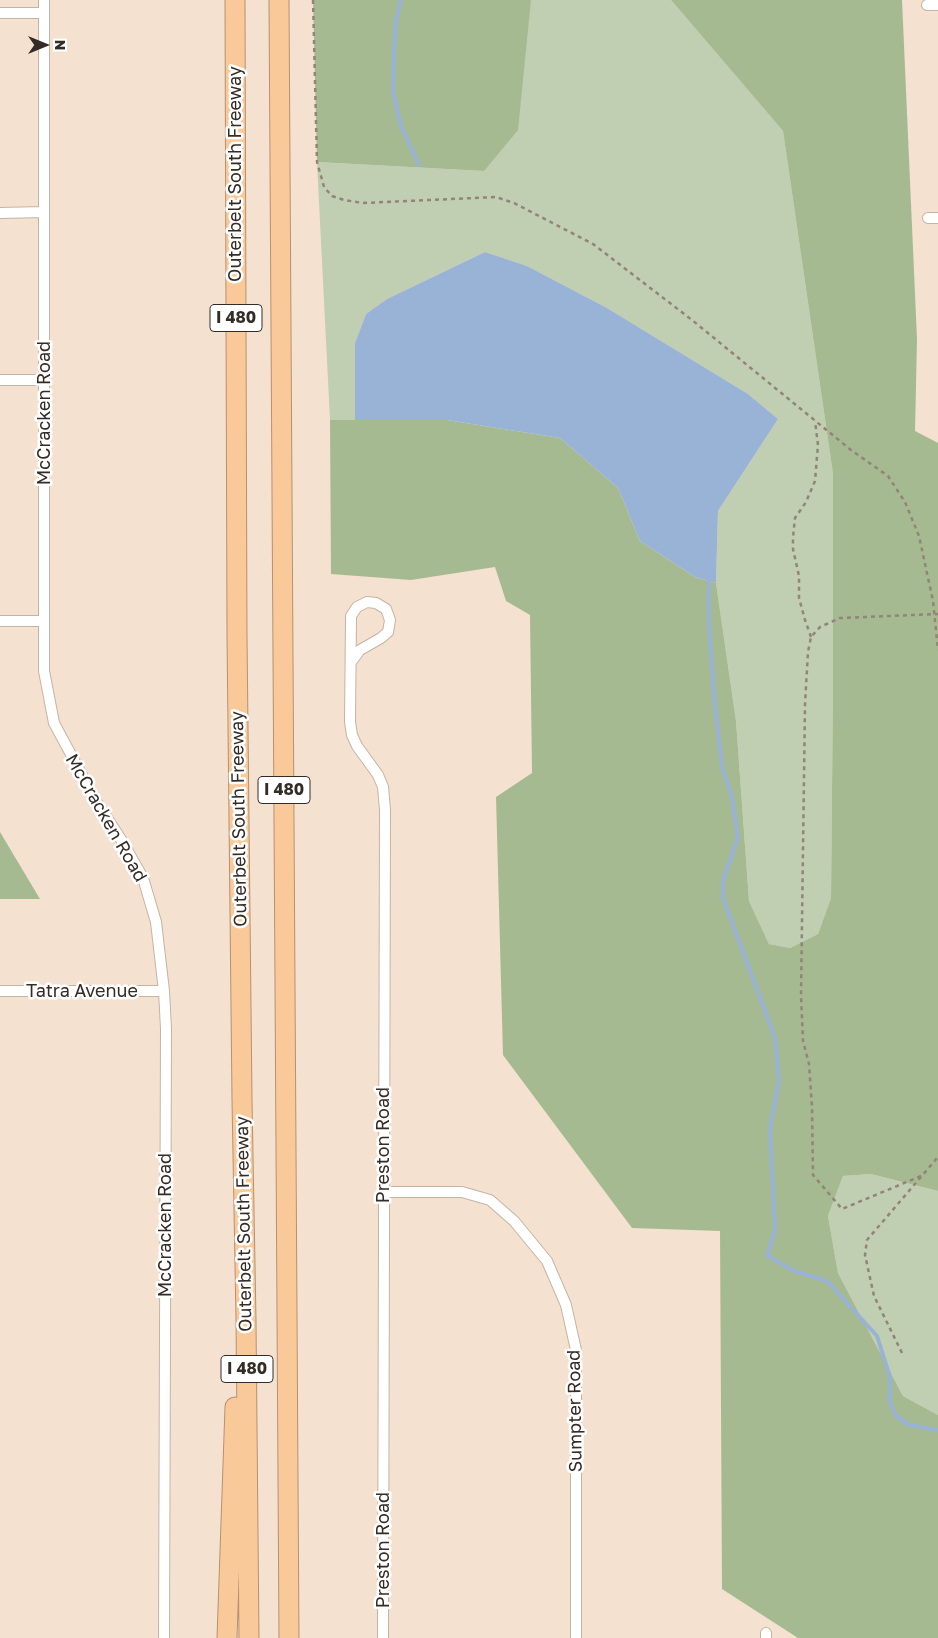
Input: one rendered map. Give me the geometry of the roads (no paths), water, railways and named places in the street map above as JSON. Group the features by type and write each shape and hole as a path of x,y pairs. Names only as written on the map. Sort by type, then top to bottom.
{"highway":[{"name":"Outerbelt South Freeway","path":"235,0 237,615 249,1638"},
{"name":"I 480","path":"279,0 289,1638"},
{"path":"227,1638 233,1477 242,1100"},
{"path":"289,1579 297,1638"}],"street":[{"name":"McCracken Road","path":"44,0 44,671 54,723 96,801 143,878 156,922 164,990 166,1028 164,1638"},
{"path":"927,5 938,5"},
{"path":"0,13 44,13"},
{"path":"0,213 44,212"},
{"path":"0,380 44,380"},
{"name":"Preston Road","path":"351,662 360,650 388,632 390,620 386,609 376,603 367,602 357,607 351,616 350,722 352,735 357,746 381,781 385,810 383,1638"},
{"path":"0,621 44,621"},
{"name":"Tatra Avenue","path":"0,990 164,990"},
{"name":"Sumpter Road","path":"383,1192 462,1192 490,1200 514,1221 547,1261 566,1305 576,1350 576,1638"}],"water":[{"path":"485,252 527,266 607,308 748,394 778,419 718,511 716,583 695,577 640,541 618,488 560,438 447,420 355,420 355,343 366,314 387,299"}],"waterway":[{"path":"401,0 396,20 393,91 401,126 419,165"},
{"path":"709,578 709,626 715,706 722,766 732,798 738,837 723,881 723,898 775,1038 779,1080 770,1129 775,1231 767,1255 794,1271 827,1281 877,1336 890,1377 890,1403 896,1416 909,1425 938,1430"}]}
